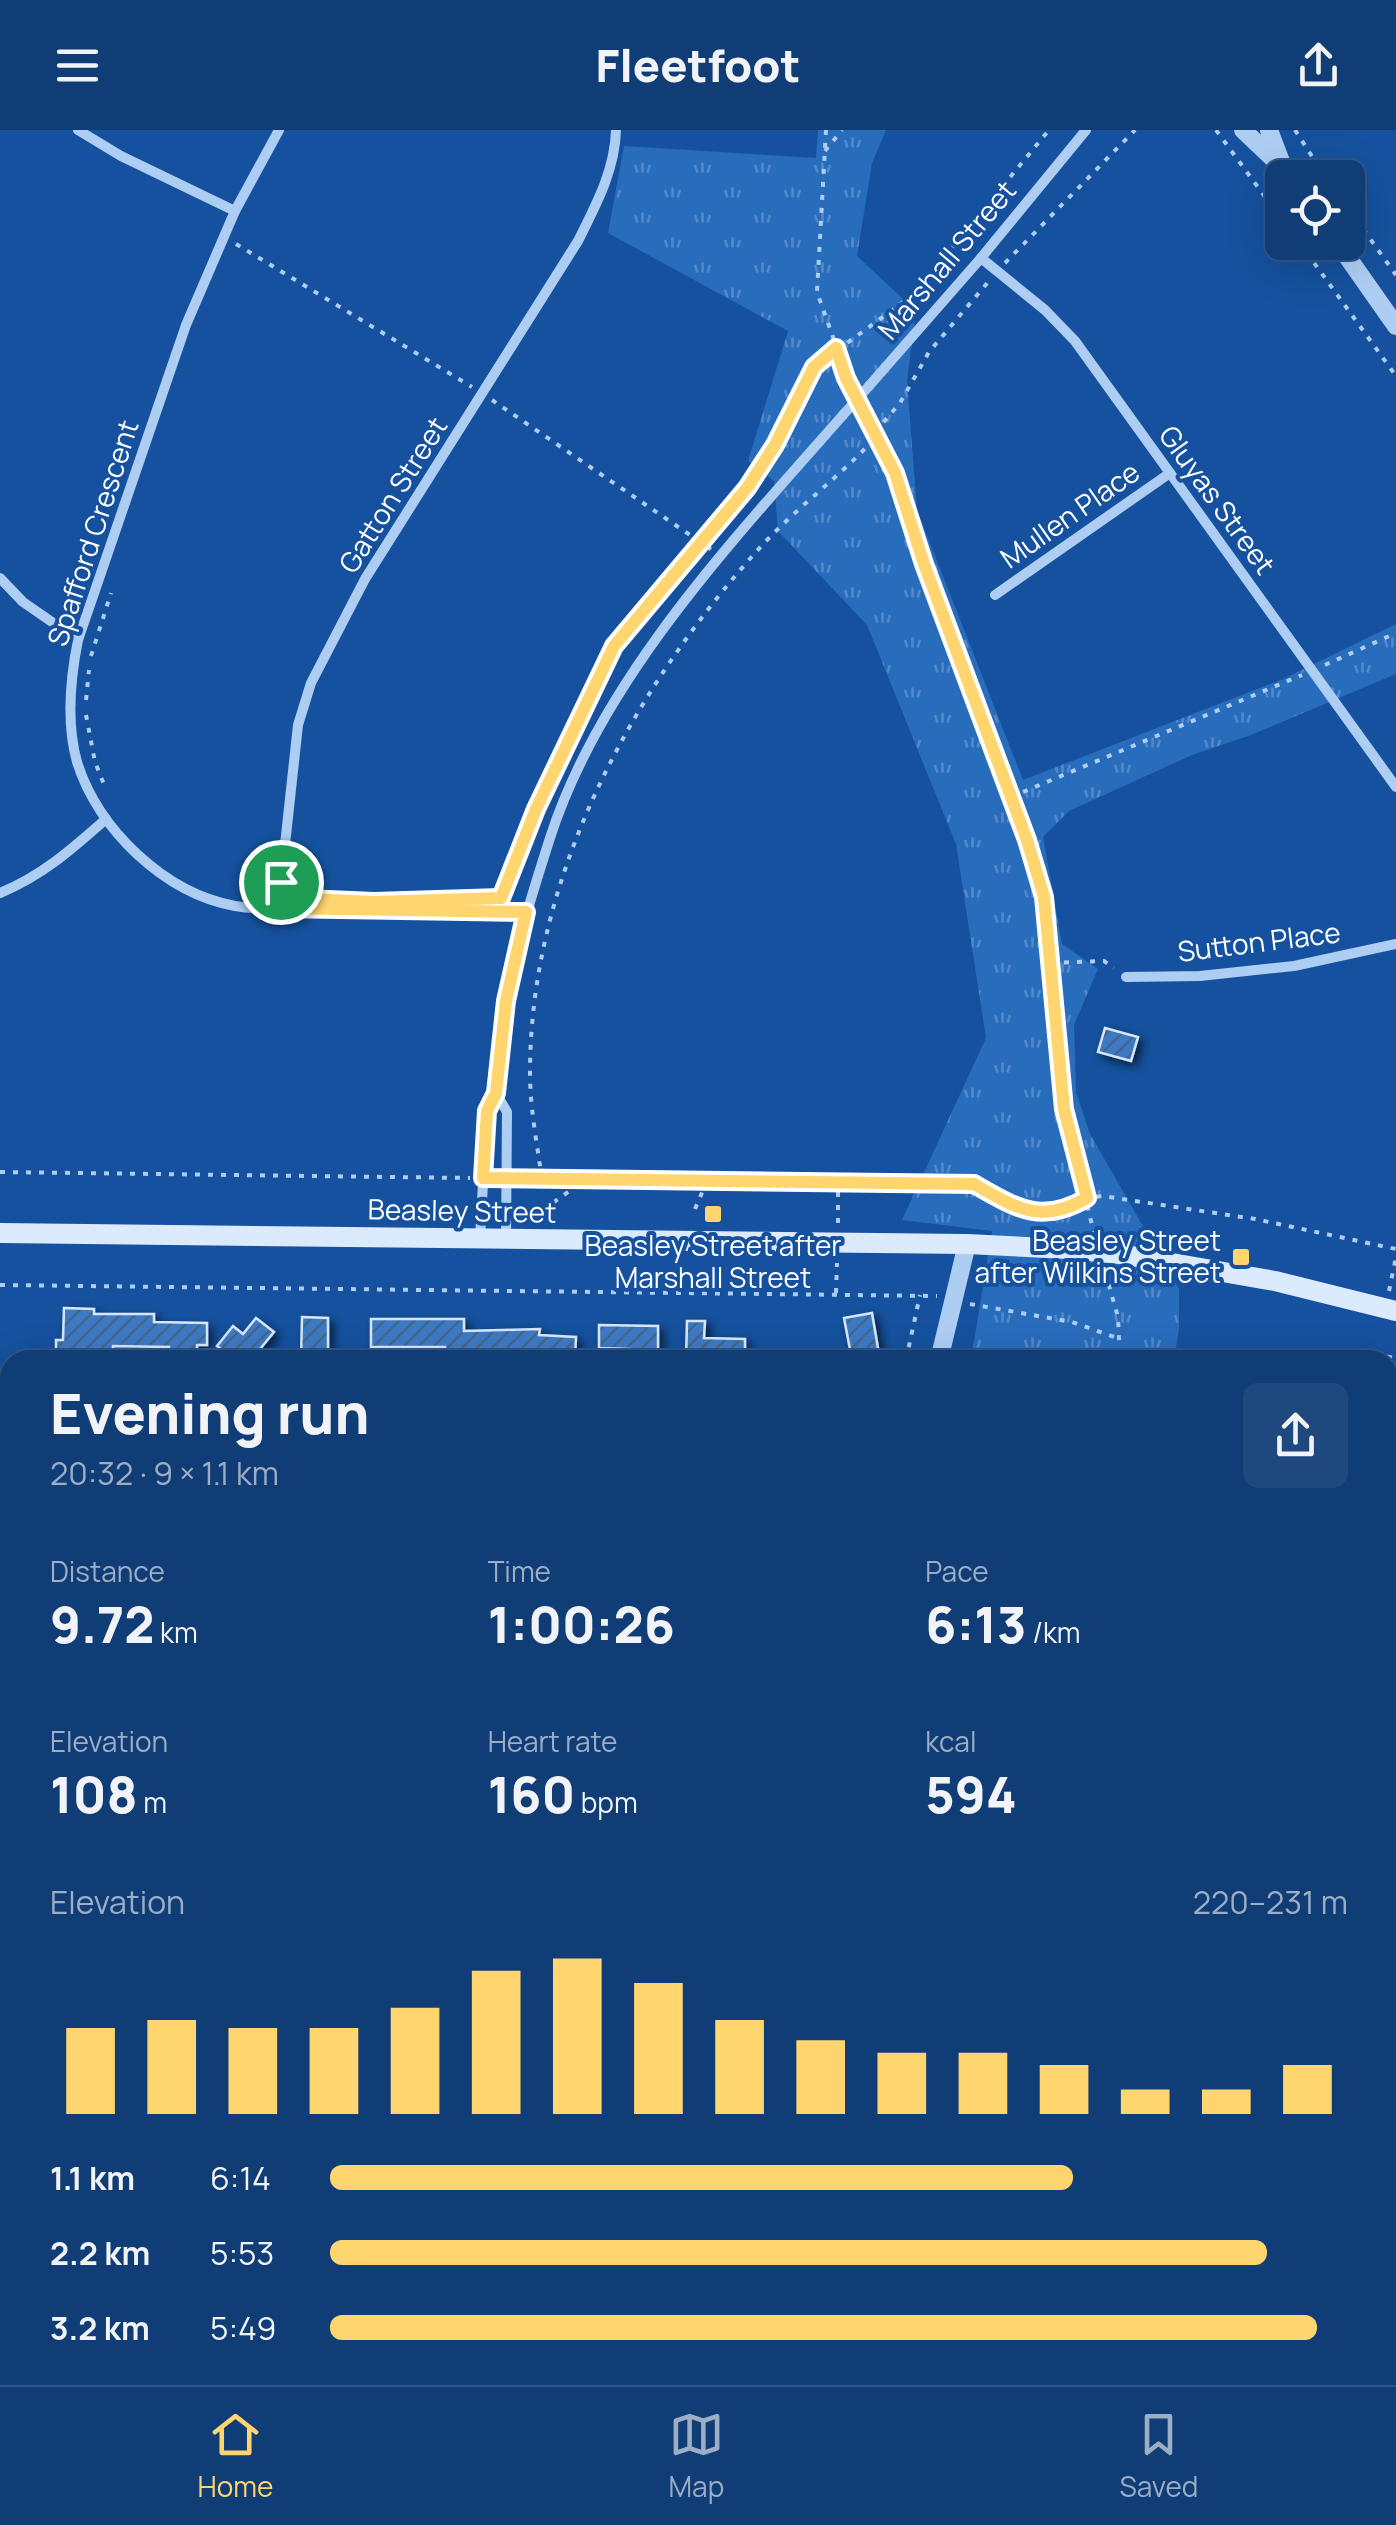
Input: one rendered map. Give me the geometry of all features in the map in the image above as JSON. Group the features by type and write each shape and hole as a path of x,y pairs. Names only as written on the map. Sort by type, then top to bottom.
{"main road":[{"name":"Beasley Street","path":"0,1232 967,1244 1068,1249 1275,1281 1396,1311"}],"street":[{"path":"78,130 121,156 235,211"},
{"name":"Spafford Crescent","path":"279,130 235,211 186,324 78,640 70,714 77,760 93,800 106,820 145,862 190,890 234,906 526,912"},
{"name":"Gatton Street","path":"278,908 298,725 311,683 365,579 578,241 615,154 616,130"},
{"path":"1243,130 1274,160"},
{"path":"1269,130 1282,160"},
{"name":"Marshall Street","path":"480,1238 487,1111 496,1093 506,1001 526,912 552,832 584,759 625,685 664,628 1086,131"},
{"name":"Gluyas Street","path":"980,258 1046,310 1074,341 1396,787"},
{"path":"1349,260 1396,326"},
{"name":"Mullen Place","path":"994,595 1170,473"},
{"path":"0,578 23,602 78,640"},
{"path":"0,893 57,863 106,820"},
{"name":"Sutton Place","path":"1126,977 1200,976 1294,966 1396,944"},
{"name":"Marshall Street","path":"496,1093 508,1112 506,1239"},
{"path":"941,1350 967,1244"}],"path":[{"path":"826,130 817,292 854,392"},
{"path":"825,151 842,130"},
{"path":"501,898 536,809 614,646 747,488 775,445 814,367 914,295 1049,130"},
{"path":"1216,130 1265,197"},
{"path":"1295,130 1314,160"},
{"path":"1365,232 1396,275"},
{"path":"1311,260 1396,376"},
{"path":"862,405 895,473 1044,897 1064,1109 1097,1244"},
{"path":"542,1179 530,1073 541,970 570,860 593,799 643,700 671,657 760,547 877,436"},
{"path":"106,791 95,762 85,711 90,658 114,582"},
{"path":"1011,797 1313,671 1396,632"},
{"path":"243,896 256,890 264,880 281,882"},
{"path":"1051,963 1104,960 1126,977"},
{"path":"0,1172 483,1178"},
{"path":"506,1179 974,1184 1019,1209 1048,1213 1102,1196 1256,1218 1396,1249"},
{"path":"542,1210 586,1180"},
{"path":"695,1210 707,1181"},
{"path":"1111,1258 1120,1350"},
{"path":"0,1285 954,1296 987,1308 1072,1322 1120,1340"},
{"path":"908,1350 920,1296"}],"green space":[{"path":"818,130 886,130 872,163 857,256 916,311 907,381 917,510 1023,780 1283,679 1396,624 1396,674 1251,735 1192,755 1069,811 1043,837 1062,944 1098,969 1074,1025 1076,1092 1090,1134 1179,1289 1176,1350 973,1350 992,1231 902,1220 986,1038 956,844 867,625 778,531 774,481 748,461 788,331 608,233 624,146 816,158"}],"building":[{"path":"1105,1028 1138,1037 1131,1061 1098,1052"},
{"path":"64,1308 94,1309 94,1314 154,1314 154,1322 207,1323 207,1345 197,1345 197,1350 113,1346 113,1350 56,1350 56,1340 63,1340"},
{"path":"872,1313 878,1350 850,1350 844,1318"},
{"path":"302,1317 328,1318 328,1350 301,1350"},
{"path":"256,1318 274,1332 259,1350 222,1350 217,1346 233,1326 243,1334"},
{"path":"371,1319 464,1319 464,1331 540,1329 539,1335 576,1337 575,1350 371,1347"},
{"path":"687,1321 705,1321 704,1338 745,1339 745,1350 686,1350"},
{"path":"599,1325 658,1326 658,1350 599,1348"}],"place":[{"name":"Beasley Street after Marshall Street","path":"713,1214"},
{"name":"Beasley Street after Wilkins Street","path":"1241,1257"}],"route":[{"path":"836,348 846,378 895,473 1044,897 1064,1109 1087,1198 1048,1213 1019,1209 974,1184 483,1178 487,1111 496,1093 506,1001 526,912 278,908 281,882 294,883 306,899 340,902 501,898 536,809 614,646 747,488 775,445 814,367 836,348"}]}
